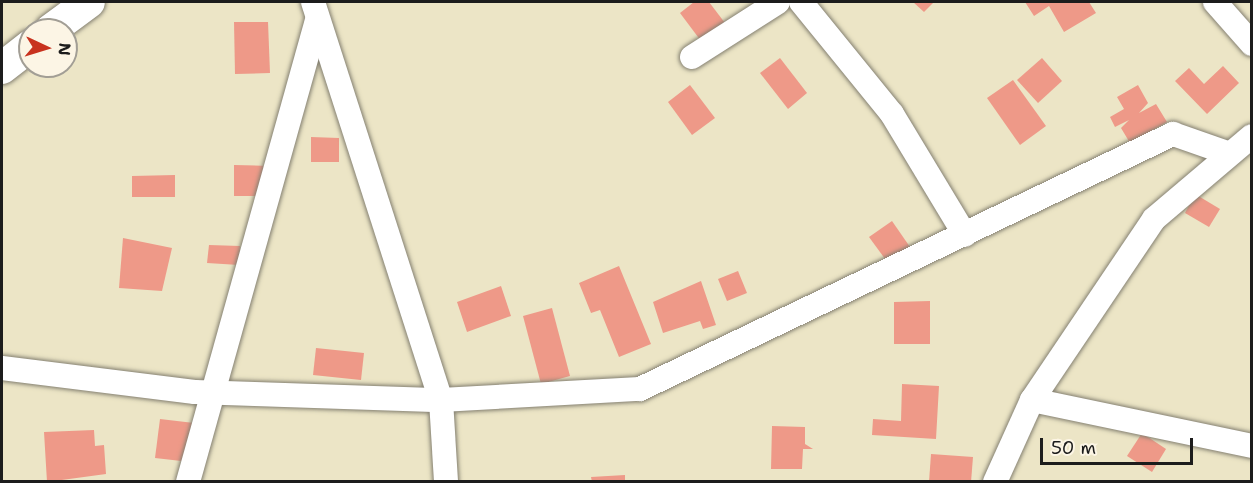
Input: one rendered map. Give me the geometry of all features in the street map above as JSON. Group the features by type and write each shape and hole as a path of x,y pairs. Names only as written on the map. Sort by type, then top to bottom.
{"main road":[{"path":"67,18 89,2"},
{"path":"2,68 18,55"}],"street":[{"path":"692,57 778,2"},
{"path":"801,2 892,114 964,235"},
{"path":"1215,2 1251,44"},
{"path":"188,482 315,11"},
{"path":"315,11 441,400 446,482"},
{"path":"2,368 213,393 441,400 640,388 1173,134 1230,154"},
{"path":"995,482 1032,400 1154,219 1251,136"},
{"path":"1032,400 1251,446"}],"building":[{"path":"694,2 709,2 725,23 701,41 680,13"},
{"path":"913,2 934,2 924,12"},
{"path":"1025,2 1089,2 1096,13 1064,32 1049,6 1034,16"},
{"path":"234,22 268,22 270,73 235,74"},
{"path":"780,58 807,93 788,109 760,73"},
{"path":"1042,58 1062,81 1038,103 1017,80"},
{"path":"1223,66 1239,83 1207,114 1175,81 1189,68 1204,84"},
{"path":"1013,80 1046,126 1020,145 987,98"},
{"path":"690,85 715,118 692,135 668,102"},
{"path":"1138,85 1148,103 1139,113 1156,104 1167,122 1130,143 1121,128 1129,120 1115,127 1110,117 1124,109 1117,97"},
{"path":"311,137 339,138 339,162 311,162"},
{"path":"234,165 270,166 261,196 234,196"},
{"path":"175,175 175,197 132,197 132,176"},
{"path":"1195,194 1220,209 1209,227 1185,213"},
{"path":"892,221 910,247 888,263 869,237"},
{"path":"123,238 172,248 162,291 119,288"},
{"path":"209,245 240,246 239,265 207,263"},
{"path":"619,266 651,344 619,357 600,310 591,313 579,283"},
{"path":"738,271 747,293 727,301 718,279"},
{"path":"701,281 716,325 703,329 700,321 663,333 653,302"},
{"path":"501,286 511,316 467,332 457,302"},
{"path":"930,301 930,344 894,344 894,302"},
{"path":"552,308 570,376 541,384 523,316"},
{"path":"316,348 364,353 361,380 313,375"},
{"path":"902,384 939,386 936,439 872,435 873,419 901,421"},
{"path":"160,419 194,423 190,462 155,458"},
{"path":"772,426 805,427 805,444 813,449 803,449 802,469 771,469"},
{"path":"94,430 95,446 104,445 106,474 47,482 44,432"},
{"path":"1142,433 1166,449 1152,472 1127,456"},
{"path":"931,454 973,457 971,482 929,482"},
{"path":"625,475 625,482 592,482 591,477"}]}
